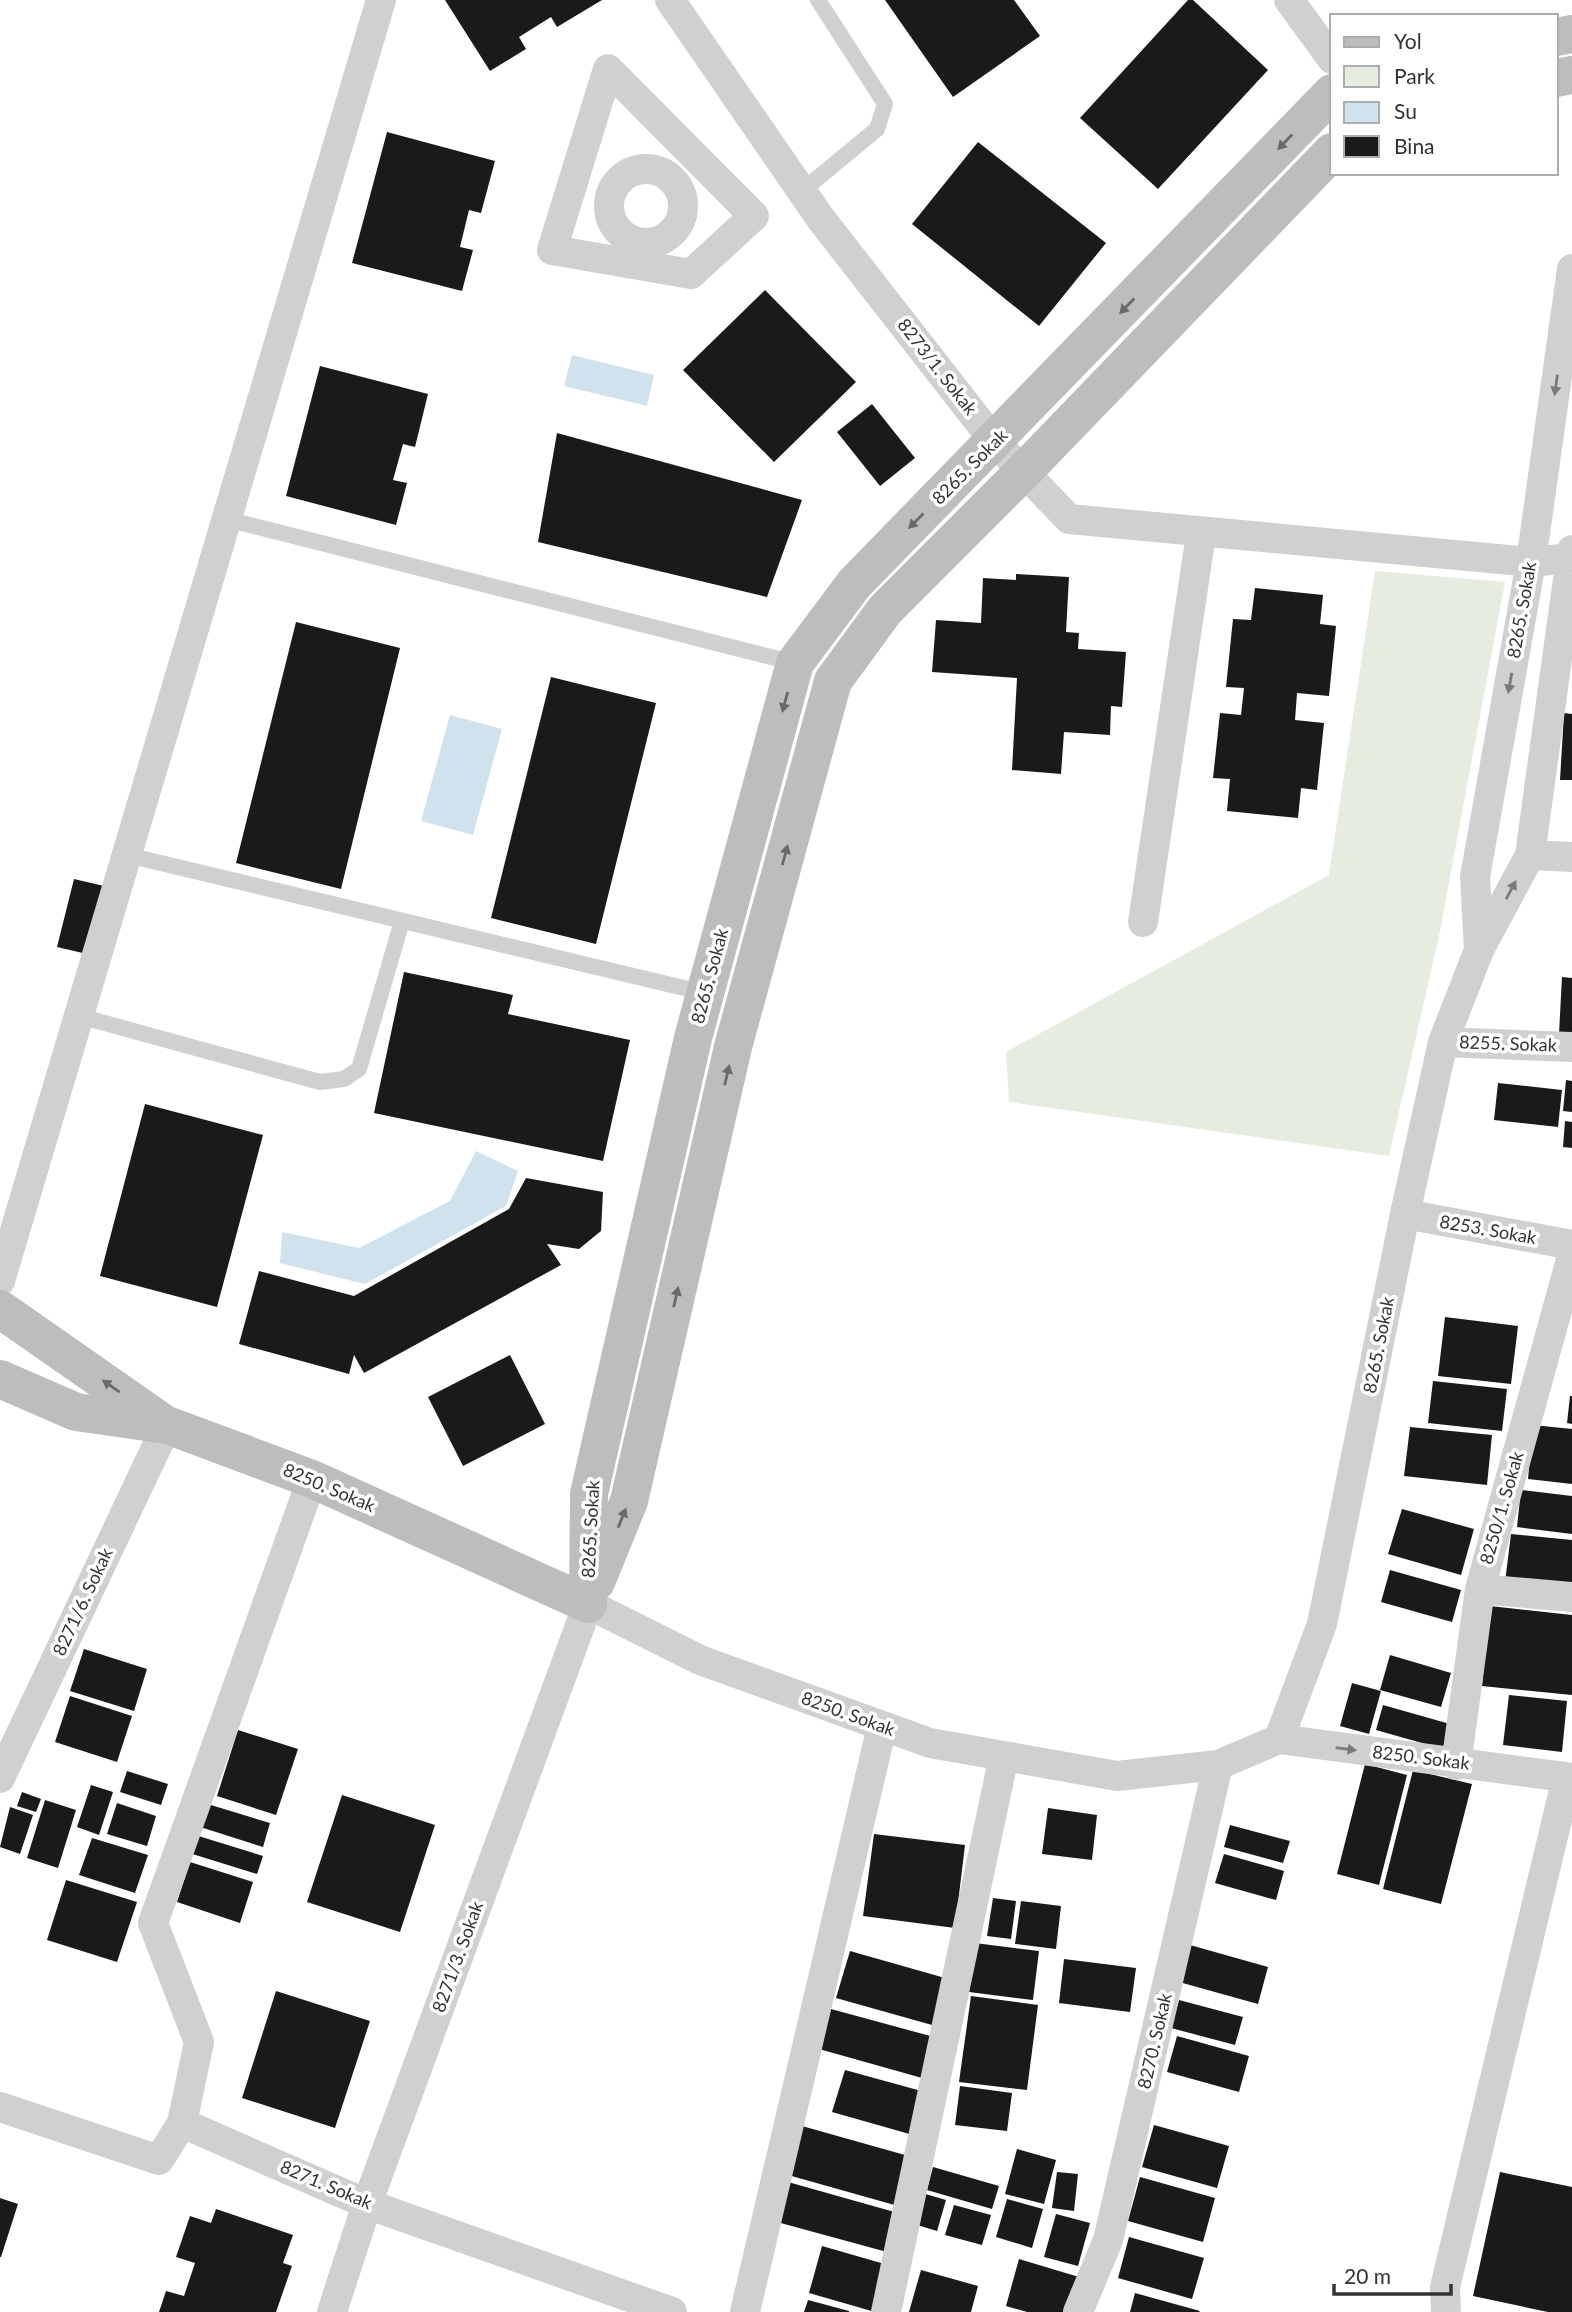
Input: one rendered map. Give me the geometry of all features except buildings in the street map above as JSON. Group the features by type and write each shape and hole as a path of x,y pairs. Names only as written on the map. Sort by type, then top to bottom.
{"street":[{"path":"0,1281 381,0"},
{"name":"8273/1. Sokak","path":"670,0 802,191 995,442 1069,519 1201,534 1531,562 1571,554"},
{"path":"1289,0 1330,56"},
{"path":"608,69 754,216 691,274 631,252 552,250 577,170 608,69"},
{"name":"8265. Sokak","path":"588,1604 589,1494 705,993 795,663 853,584 995,442 1330,95"},
{"path":"668,176 689,150"},
{"name":"8265. Sokak","path":"588,1604 629,1501 733,1047 832,681 884,610 1023,472 1330,154"},
{"path":"646,169 668,176 677,186 682,198 679,222 662,239 631,252 627,238 611,220 609,196 615,185 634,170 646,169"},
{"path":"577,170 615,185"},
{"path":"679,222 723,246"},
{"name":"8265. Sokak","path":"1479,950 1475,877 1531,562 1572,269"},
{"path":"1143,922 1201,534"},
{"name":"8265. Sokak","path":"1279,1739 1322,1624 1405,1214 1443,1042 1479,950 1530,855 1561,700 1571,554"},
{"path":"1530,855 1572,857"},
{"name":"8255. Sokak","path":"1443,1042 1572,1046"},
{"name":"8253. Sokak","path":"1405,1214 1572,1245"},
{"name":"8250/1. Sokak","path":"1456,1765 1480,1589 1572,1256"},
{"name":"8250. Sokak","path":"0,1309 167,1426"},
{"name":"8250. Sokak","path":"0,1379 76,1412 167,1426 312,1479 588,1604 700,1660 930,1743 1117,1776 1218,1765 1279,1739 1456,1765 1570,1778"},
{"name":"8271/6. Sokak","path":"0,1778 167,1426"},
{"path":"0,2107 159,2160 182,2123 199,2042 153,1923 312,1479"},
{"path":"1480,1589 1572,1597"},
{"name":"8271/3. Sokak","path":"332,2312 367,2204 588,1604"},
{"path":"745,2312 882,1726"},
{"path":"886,2312 1004,1756"},
{"name":"8270. Sokak","path":"1079,2312 1108,2240 1218,1765"},
{"path":"1446,2312 1444,2287 1570,1778"},
{"name":"8271. Sokak","path":"182,2123 367,2204 672,2312"}],"lane":[{"path":"802,191 877,128 885,104 818,0"},
{"path":"226,519 795,663"},
{"path":"127,855 705,993"},
{"path":"79,1016 320,1082 344,1079 359,1069 402,920"}],"green space":[{"path":"1375,571 1505,582 1439,936 1389,1156 1009,1102 1006,1052 1329,875"}],"water":[{"path":"572,355 654,375 647,406 564,386"},
{"path":"450,715 502,729 473,835 421,821"},
{"path":"476,1151 518,1171 506,1206 365,1284 280,1263 282,1232 359,1248 450,1201"}]}
